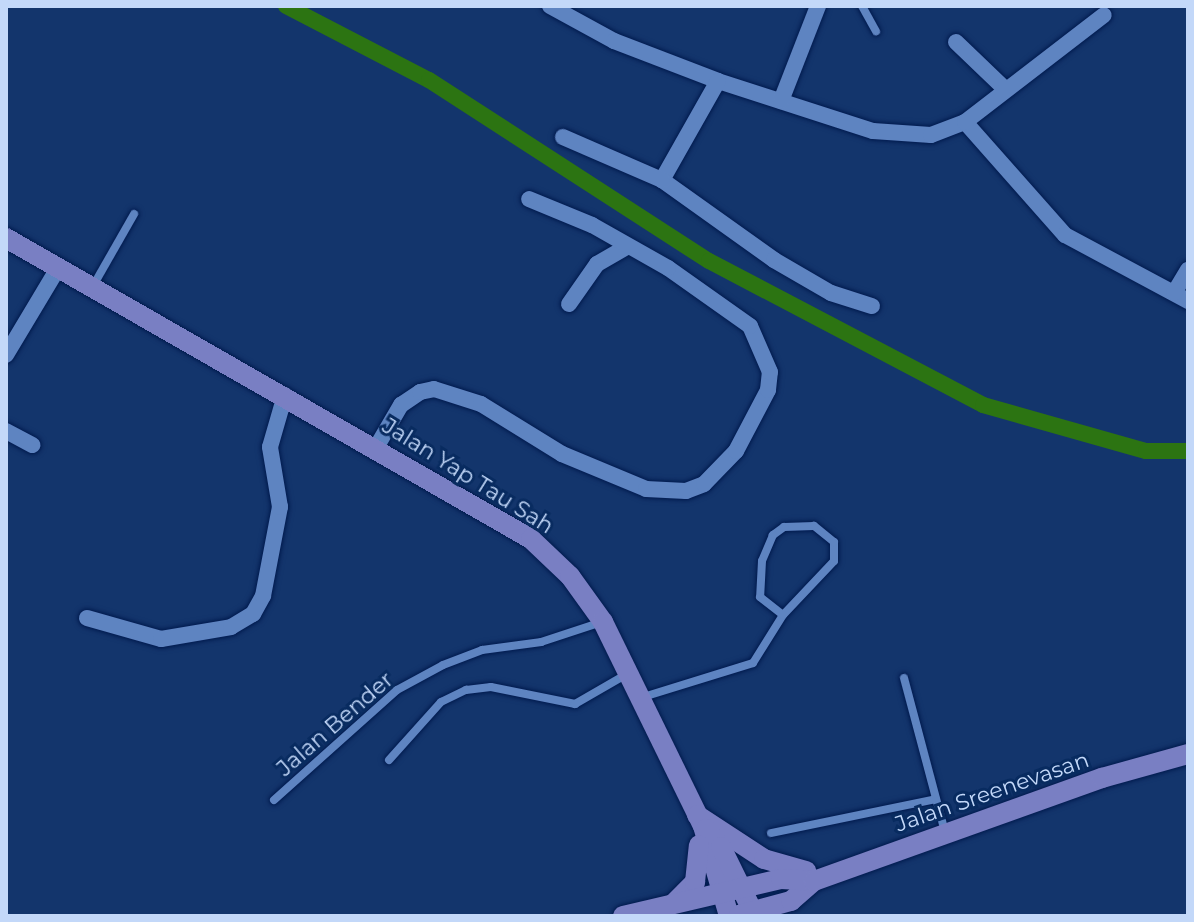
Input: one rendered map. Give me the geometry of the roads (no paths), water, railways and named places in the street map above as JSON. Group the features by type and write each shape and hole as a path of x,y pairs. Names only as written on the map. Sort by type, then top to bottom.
{"street":[{"path":"550,6 614,41 718,81 909,136 931,135 965,122 1104,15"},
{"path":"781,101 818,6"},
{"path":"956,42 1006,90"},
{"path":"662,180 718,81"},
{"path":"965,122 1065,235 1181,297 1188,270"},
{"path":"563,137 662,180 774,260 831,293 872,306"},
{"path":"377,446 392,416 412,395 451,390 562,454 646,489 686,491 704,484 736,451 768,390 767,359 750,326 668,268 626,247 592,225 529,199"},
{"name":"Jalan Yap Tau Sah","path":"6,238 377,446 531,539 570,576 603,622 638,699 700,820 719,893 742,915"},
{"path":"569,304 597,264 626,247"},
{"path":"6,355 58,268"},
{"path":"87,618 161,639 231,627 253,614 263,596 280,507 270,447 285,395"},
{"path":"6,431 32,445"},
{"name":"Jalan Sreenevasan","path":"814,881 945,832 1188,754"},
{"path":"700,820 764,859 811,872 839,872"},
{"path":"700,820 743,887 742,915 791,901 814,881"},
{"path":"670,906 689,892 698,871 700,820"},
{"path":"792,916 839,872"},
{"path":"623,916 781,879 814,881"}],"lane":[{"path":"862,6 876,31"},
{"path":"93,287 134,214"},
{"path":"638,699 753,663 783,615 831,569 836,555 834,542 814,526 784,527 773,535 762,561 760,597 783,615"},
{"name":"Jalan Bender","path":"274,800 397,690 443,665 482,650 573,634 603,622"},
{"path":"389,760 441,702 466,690 491,687 575,704 628,674"},
{"path":"904,678 945,832"},
{"path":"771,833 936,799"}],"waterway":[{"path":"286,6 429,80 709,261 983,405 1146,451 1188,451"}]}
